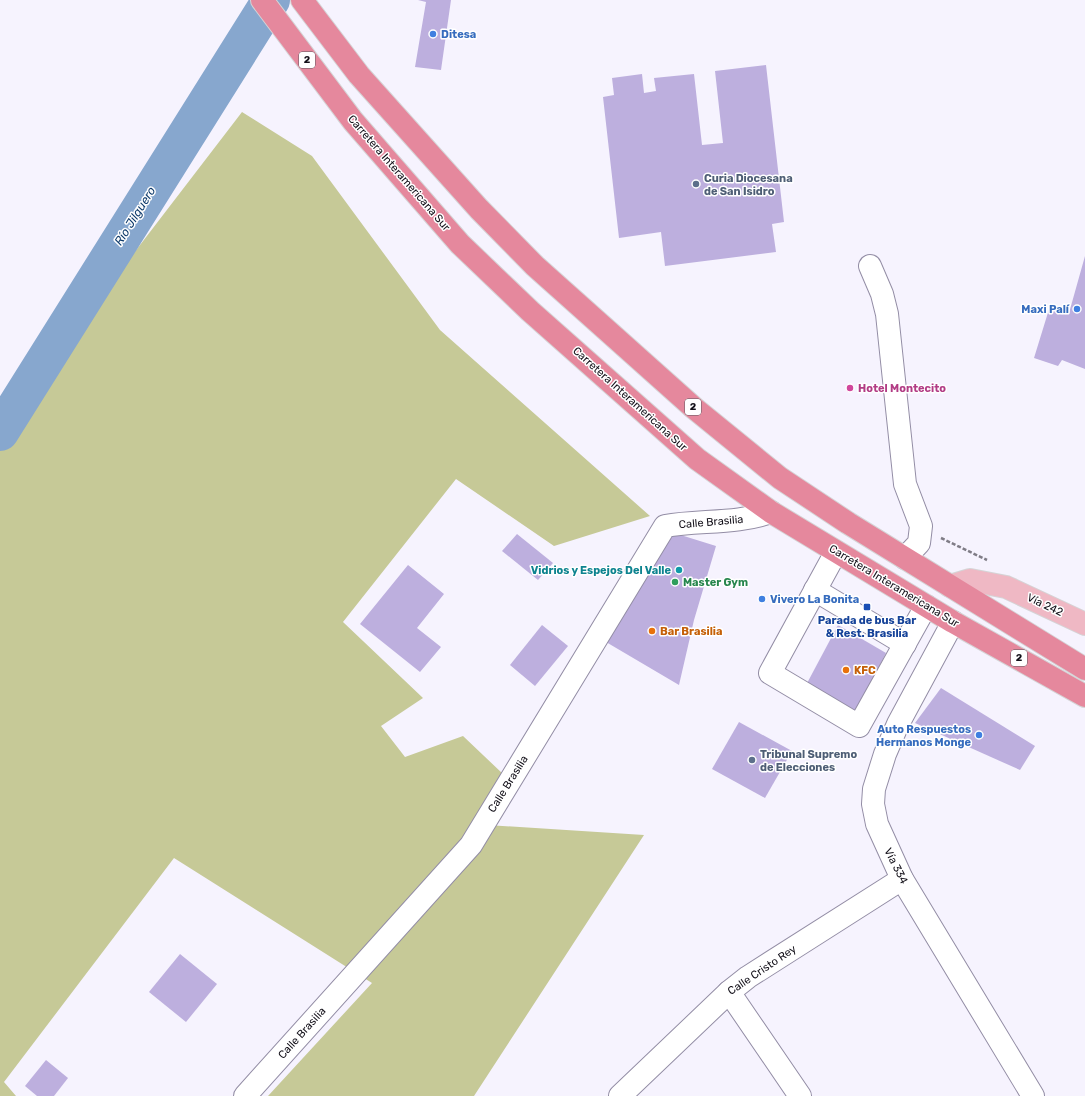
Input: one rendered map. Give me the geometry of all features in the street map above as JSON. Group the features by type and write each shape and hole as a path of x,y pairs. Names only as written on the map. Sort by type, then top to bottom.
{"highway":[{"name":"Carretera Interamericana Sur","path":"262,0 353,121 460,244 530,311 697,459 771,512 836,552 953,622 1085,696"},
{"name":"2","path":"302,0 359,75 479,209 535,266 694,408 780,478 927,572 1085,668"},
{"path":"714,472 775,504 882,555 893,559 905,558"},
{"path":"927,572 953,622 1002,630 1020,635 1053,649"}],"main road":[{"name":"Vía 242","path":"950,586 970,580 1006,586 1085,624"}],"street":[{"path":"870,266 882,294 887,314 905,484 921,526 919,543 905,558"},
{"name":"Calle Brasilia","path":"245,1096 471,845 665,526 682,523 746,519 771,512"},
{"path":"836,552 770,673 859,726 926,606"},
{"path":"815,590 905,644"},
{"name":"Vía 334","path":"953,622 898,724 885,754 874,789 873,804 876,824 902,879 1033,1096"},
{"name":"Calle Cristo Rey","path":"621,1096 729,992 748,977 902,879"},
{"path":"729,992 800,1096"}],"path":[{"path":"920,536 944,539 993,564"}],"green space":[{"path":"242,112 312,156 440,330 650,516 554,546 456,479 343,622 423,698 381,726 405,757 463,736 503,774 472,824 644,835 474,1096 268,1096 372,983 174,858 4,1082 16,1096 0,1096 0,432 15,408"}],"building":[{"name":"Ditesa","path":"418,0 451,0 441,70 415,67 426,2"},
{"name":"Curia Diocesana de San Isidro","path":"766,65 784,222 772,224 776,252 665,266 661,232 619,238 603,97 614,95 612,78 642,74 644,93 656,91 654,78 694,74 702,145 723,143 715,71"},
{"name":"Maxi Palí","path":"1085,256 1085,369 1062,360 1058,366 1034,358 1050,306 1069,313"},
{"path":"671,532 716,546 694,620 679,685 606,642"},
{"path":"517,534 553,563 538,580 502,551"},
{"path":"408,565 444,594 417,628 441,647 420,672 360,624"},
{"path":"542,625 568,646 535,686 510,665"},
{"name":"KFC","path":"838,625 886,653 854,717 805,687"},
{"name":"Auto Respuestos Hermanos Monge","path":"941,688 1035,746 1020,770 915,723"},
{"name":"Tribunal Supremo de Elecciones","path":"739,722 792,751 765,798 712,769"},
{"path":"180,954 217,984 186,1022 149,992"},
{"path":"46,1060 68,1078 54,1096 37,1096 25,1086"}],"waterway":[{"name":"Río Jilguero","path":"0,432 271,0"}],"place":[{"name":"Ditesa","path":"433,34"},
{"name":"Curia Diocesana de San Isidro","path":"696,184"},
{"name":"Maxi Palí","path":"1077,309"},
{"name":"Hotel Montecito","path":"850,388"},
{"name":"Vidrios y Espejos Del Valle","path":"679,570"},
{"name":"Master Gym","path":"675,582"},
{"name":"Vivero La Bonita","path":"762,599"},
{"name":"Parada de bus Bar & Rest. Brasilia","path":"867,607"},
{"name":"Bar Brasilia","path":"652,631"},
{"name":"KFC","path":"846,670"},
{"name":"Auto Respuestos Hermanos Monge","path":"979,735"},
{"name":"Tribunal Supremo de Elecciones","path":"752,760"}]}
